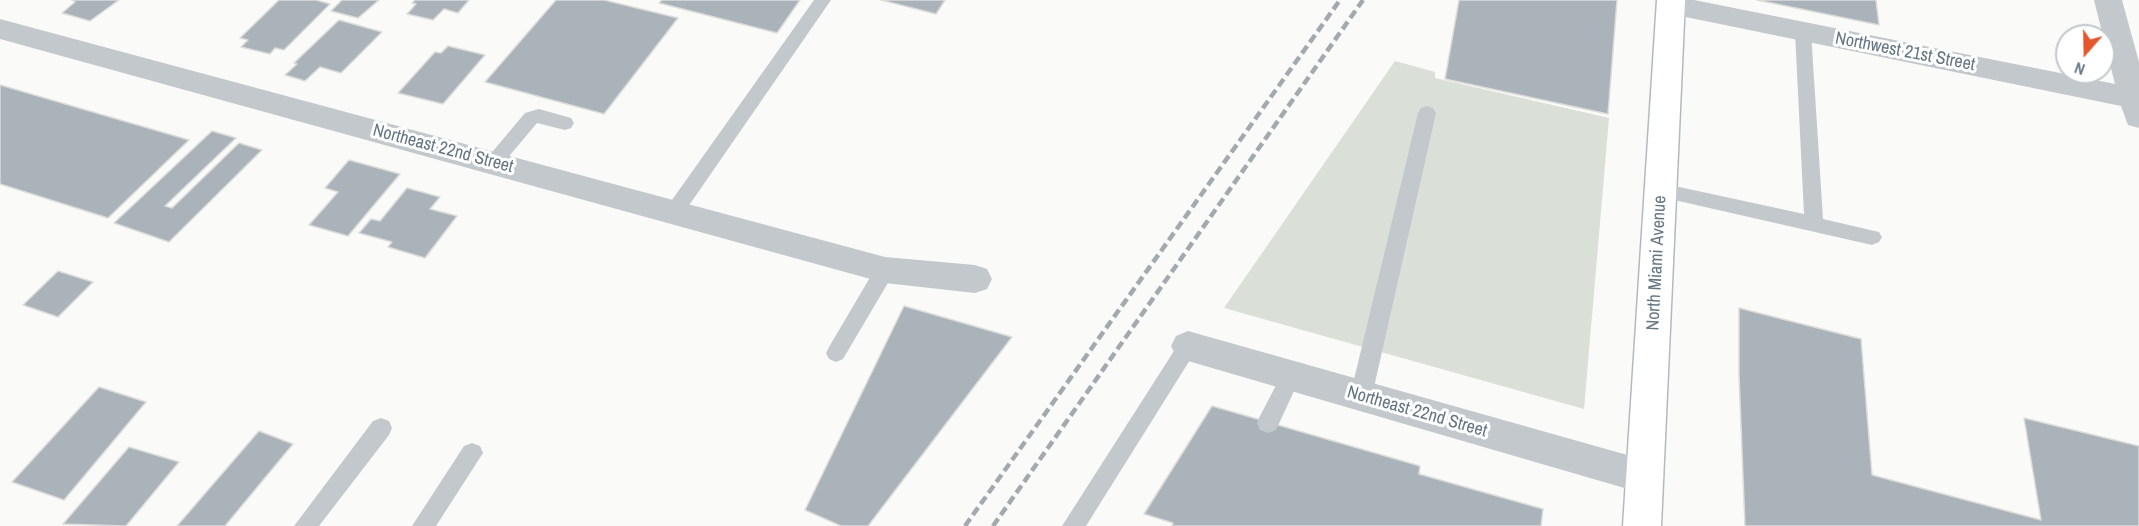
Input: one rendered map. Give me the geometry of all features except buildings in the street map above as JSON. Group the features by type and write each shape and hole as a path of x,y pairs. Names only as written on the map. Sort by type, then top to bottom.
{"main road":[{"name":"North Miami Avenue","path":"1642,526 1671,3"}],"street":[{"path":"2108,0 2137,105"},
{"name":"Northwest 21st Street","path":"1671,3 2137,105"},
{"name":"Northeast 22nd Street","path":"0,29 885,270 975,279"},
{"name":"Northeast 22nd Street","path":"1188,346 1645,477"}],"lane":[{"path":"674,212 824,0"},
{"path":"1803,32 1814,224"},
{"path":"1361,396 1427,114"},
{"path":"494,162 531,118 539,116 565,123"},
{"path":"1661,190 1872,237"},
{"path":"836,353 885,270"},
{"path":"1073,526 1188,346"},
{"path":"1268,423 1291,376"},
{"path":"305,526 381,428"},
{"path":"423,526 472,453"}],"shaded area":[{"path":"1395,61 1435,72 1435,78 1609,118 1584,409 1224,308"}],"railway":[{"path":"965,526 1340,0"},
{"path":"993,526 1363,0"}]}
